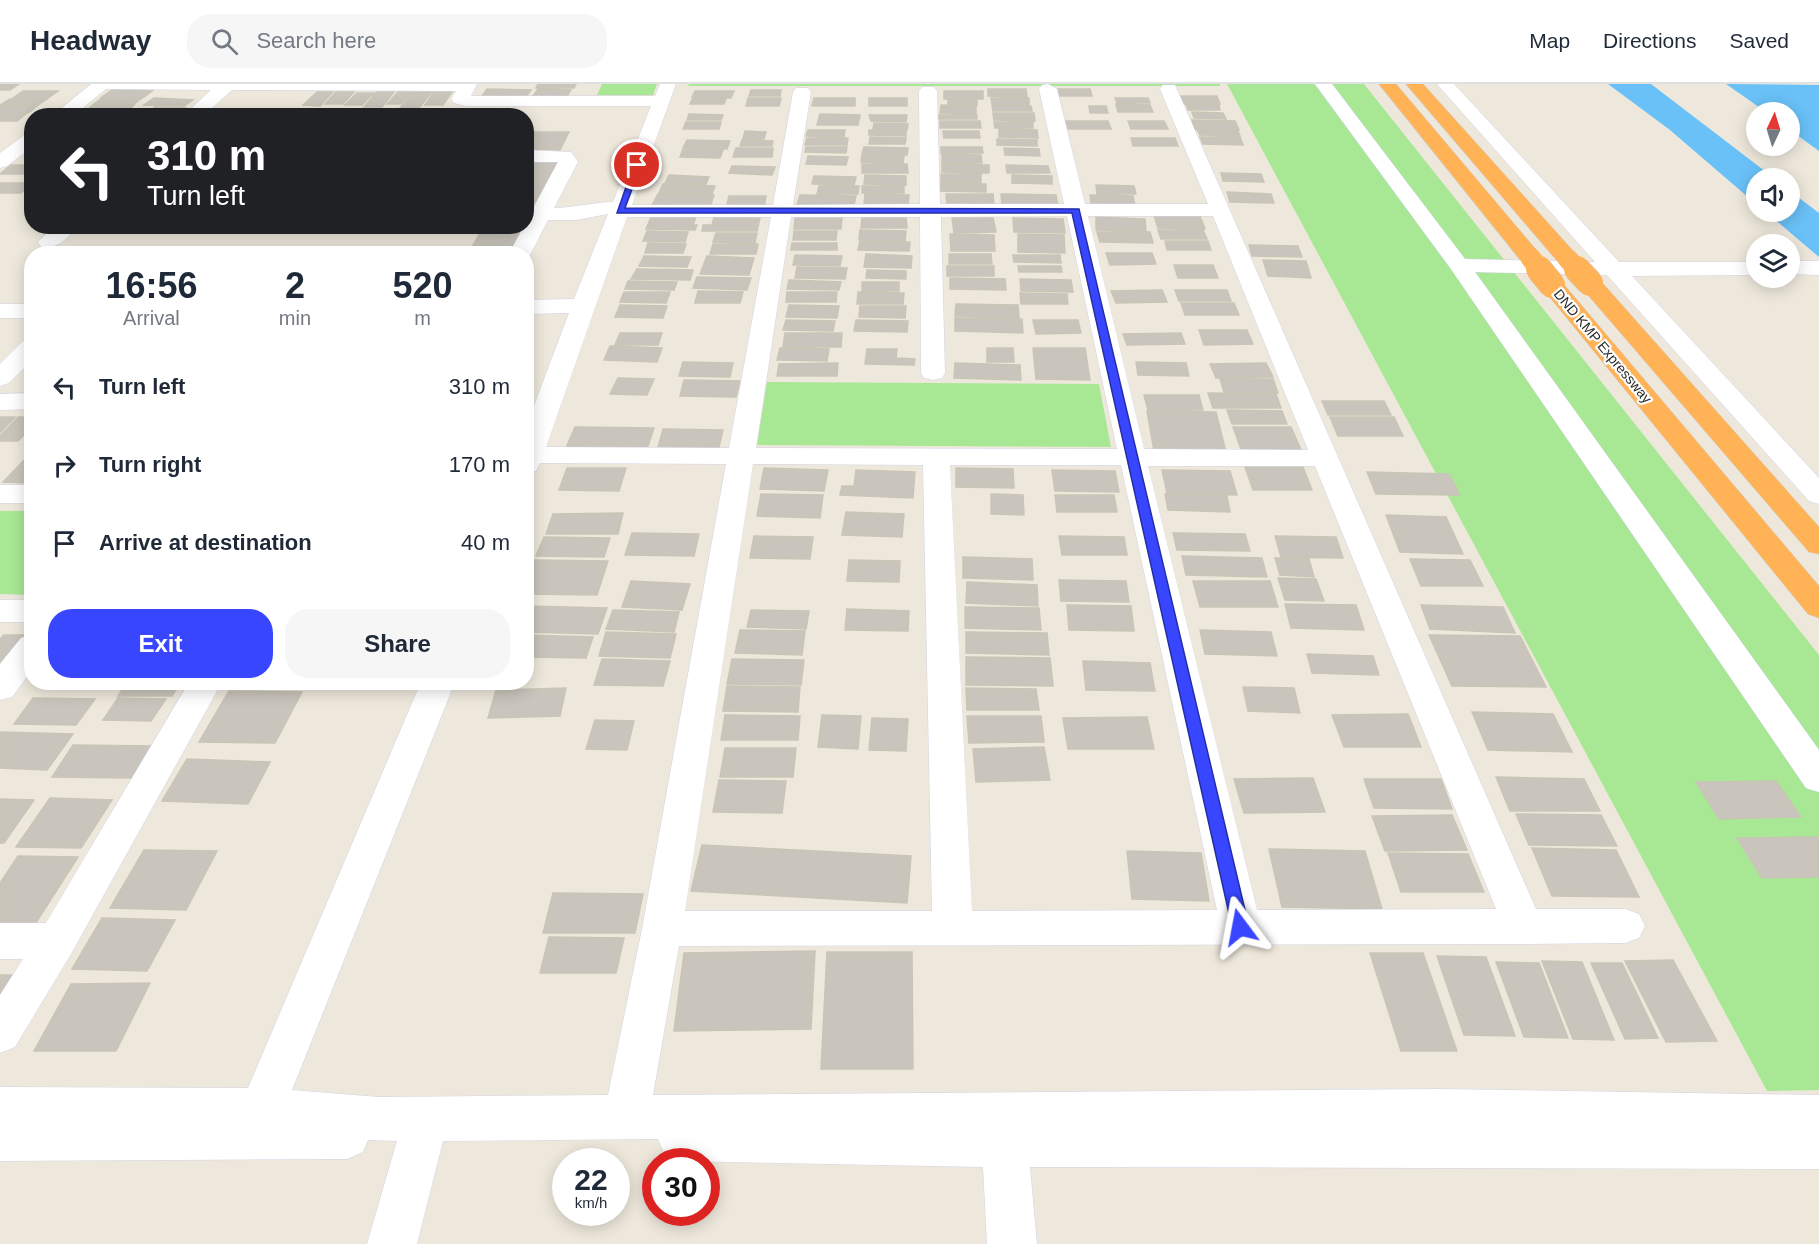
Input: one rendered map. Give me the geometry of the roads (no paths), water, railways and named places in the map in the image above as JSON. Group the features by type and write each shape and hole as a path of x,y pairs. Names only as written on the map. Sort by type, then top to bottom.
{"highway":[{"name":"DND KMP Expressway","path":"1387,84 1819,607"},
{"name":"DND KMP Expressway","path":"1414,84 1819,545"}],"street":[{"path":"71,108 102,84 468,85 460,99 466,101 579,102 665,93 583,306 534,446"},
{"path":"201,108 227,84"},
{"path":"579,102 588,84"},
{"path":"1323,84 1460,266 1819,778"},
{"path":"1445,84 1622,269 1819,495"},
{"path":"1048,89 1240,927"},
{"path":"1169,89 1524,927"},
{"path":"928,91 933,372"},
{"path":"626,1117 662,929 802,92"},
{"path":"0,162 24,144"},
{"path":"534,156 564,156 568,162 534,226"},
{"path":"540,214 576,214 595,221 619,213 1220,210"},
{"path":"49,242 58,234"},
{"path":"1460,266 1622,269 1746,268"},
{"path":"1800,268 1819,268"},
{"path":"534,307 583,306"},
{"path":"0,311 24,311"},
{"path":"0,378 24,354"},
{"path":"0,402 24,401"},
{"path":"534,460 741,456 1325,458"},
{"path":"936,457 953,928"},
{"path":"0,494 24,494"},
{"path":"0,612 24,611"},
{"path":"0,688 24,656"},
{"path":"0,1033 57,940 201,690"},
{"path":"261,1110 435,690"},
{"path":"662,929 1625,926"},
{"path":"0,941 57,940"},
{"path":"0,1109 261,1110 379,1119 424,1127 1004,1129 1439,1111 1819,1117"},
{"path":"0,1138 424,1127 626,1117 1004,1129 1819,1146"},
{"path":"392,1244 424,1127"},
{"path":"1004,1129 1012,1244"}],"water":[{"path":"1608,84 1651,84 1761,168 1746,168 1746,195 1670,130"},
{"path":"1726,84 1819,85 1819,151 1800,137 1800,102 1752,102"},
{"path":"1800,199 1819,213 1819,257 1800,241 1800,234 1792,234 1778,222 1800,222"}]}
